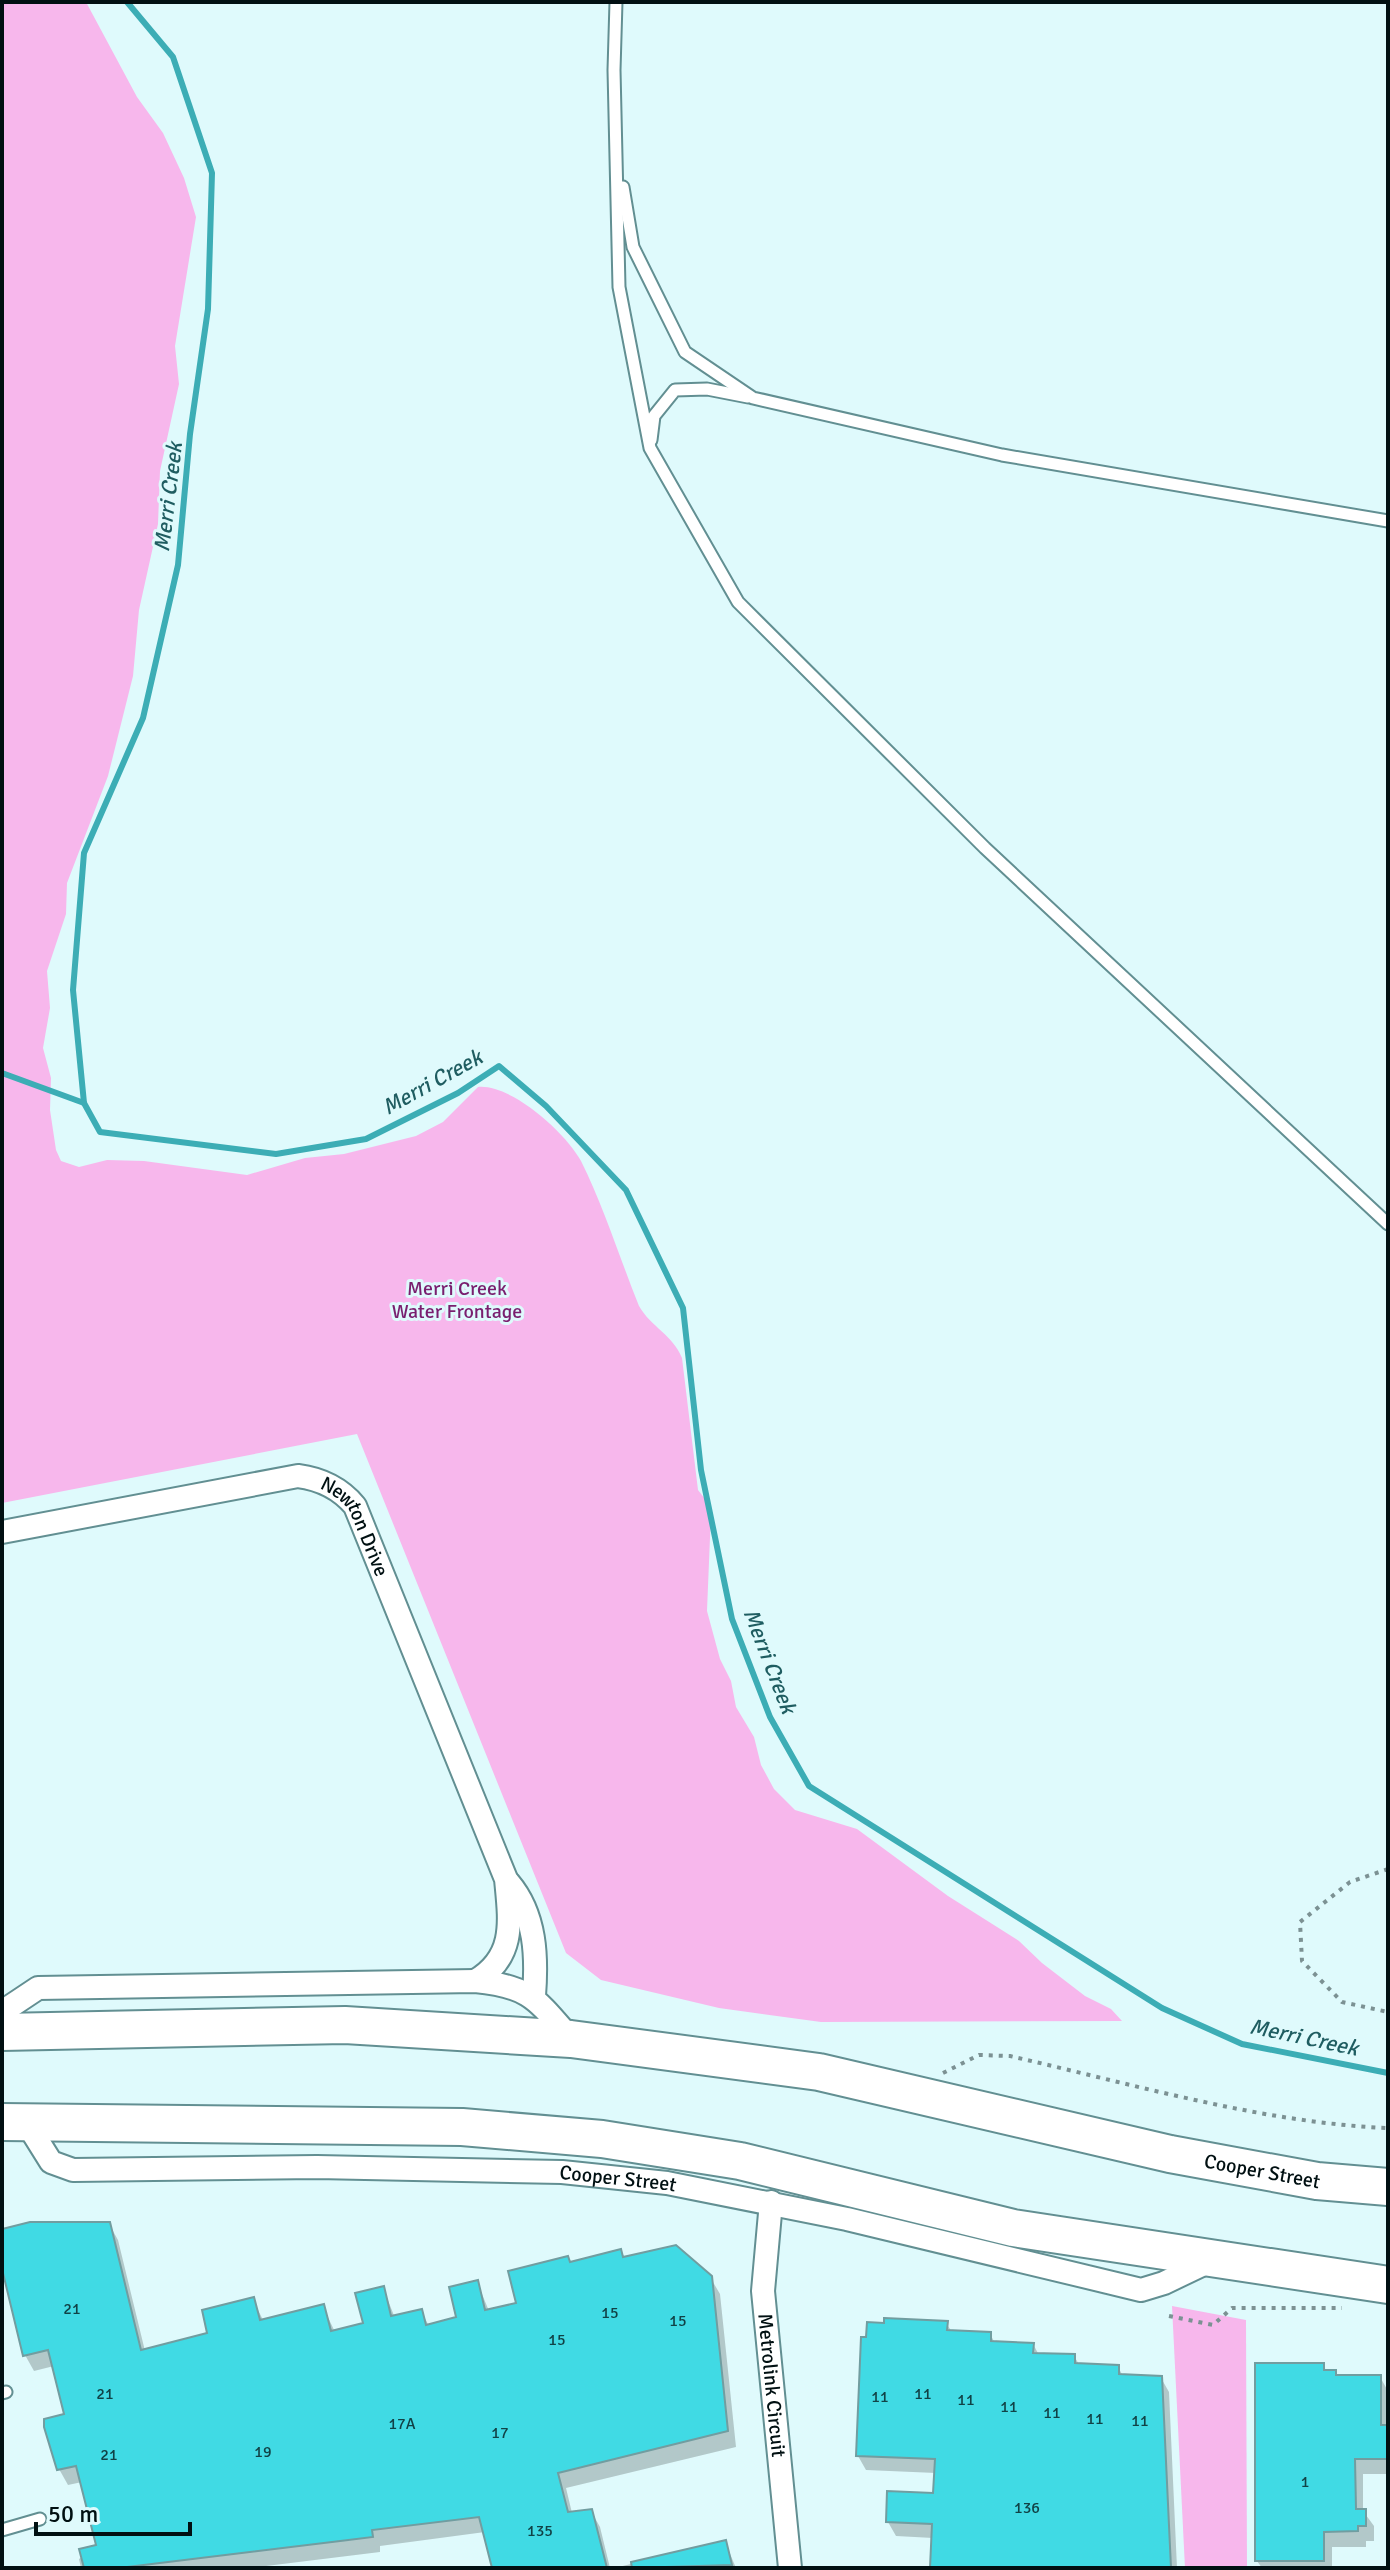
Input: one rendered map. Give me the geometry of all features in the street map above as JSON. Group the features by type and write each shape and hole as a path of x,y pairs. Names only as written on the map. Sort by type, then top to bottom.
{"main road":[{"name":"Cooper Street","path":"2,2032 345,2025 571,2039 819,2072 1170,2154 1317,2181 1388,2187"},
{"name":"Cooper Street","path":"14,2122 462,2127 602,2139 726,2158 1013,2228 1150,2246 1213,2259 1388,2285"}],"street":[{"name":"Newton Drive","path":"2,1532 298,1476 322,1480 337,1490 355,1506 506,1879 519,1896 531,1927 536,1958 534,1996"},
{"name":"Newton Drive","path":"475,1981 493,1969 506,1951 510,1929 506,1879"},
{"path":"2,2012 38,1988 475,1981 499,1983 534,1996 571,2039"},
{"name":"Cooper Street","path":"14,2122 51,2162 73,2170 317,2167 562,2172 667,2183 771,2202 1141,2290 1164,2283 1213,2259"},
{"name":"Metrolink Circuit","path":"771,2202 763,2291 790,2568"}],"lane":[{"path":"616,2 619,287 650,448 738,602 996,858 1388,1224"},
{"path":"616,148 633,247 685,352 753,398"},
{"path":"650,448 654,416 675,390 707,389 1002,455 1388,521"},
{"path":"2,2530 40,2519"}],"path":[{"path":"1388,1869 1350,1882 1300,1922 1302,1961 1342,2002 1388,2012"},
{"path":"912,2095 943,2073 979,2055 1010,2056 1191,2097 1349,2127 1388,2128"},
{"path":"1169,2316 1213,2325 1232,2308 1343,2308"}],"green space":[{"name":"Merri Creek Water Frontage","path":"2,2 86,2 137,97 163,133 184,178 196,217 175,346 179,384 160,471 158,524 139,610 133,676 108,776 67,883 66,914 47,971 50,1008 43,1048 51,1078 50,1110 56,1150 61,1161 79,1167 107,1160 144,1161 247,1175 305,1158 344,1154 416,1136 443,1122 478,1087 506,1093 537,1112 563,1137 581,1161 639,1306 673,1343 682,1358 698,1490 709,1504 711,1513 707,1611 720,1659 731,1681 736,1707 754,1737 761,1765 774,1789 795,1810 857,1829 948,1896 1019,1941 1042,1963 1085,1996 1111,2009 1122,2021 821,2022 719,2008 601,1980 566,1953 357,1434 2,1503"},
{"path":"1172,2306 1246,2320 1247,2568 1185,2568"}],"building":[{"path":"30,2222 110,2222 141,2350 207,2333 202,2310 254,2297 260,2320 324,2304 331,2331 363,2323 355,2293 384,2286 391,2316 422,2309 426,2325 456,2317 449,2287 478,2280 485,2310 516,2303 508,2271 568,2256 570,2262 621,2249 623,2257 676,2245 712,2276 728,2431 558,2473 568,2512 592,2509 607,2568 492,2568 479,2517 372,2530 373,2537 119,2568 84,2568 79,2549 96,2545 76,2466 57,2470 44,2427 44,2419 64,2414 48,2350 23,2356 2,2269 2,2229"},
{"path":"884,2318 948,2321 947,2330 991,2332 991,2341 1034,2343 1033,2353 1075,2354 1075,2363 1119,2365 1119,2374 1162,2376 1171,2568 930,2568 932,2524 886,2522 887,2491 933,2493 935,2459 856,2456 861,2337 866,2337 867,2322 884,2323"},
{"path":"1255,2363 1324,2363 1324,2370 1336,2370 1336,2375 1381,2375 1381,2425 1388,2425 1388,2459 1355,2459 1356,2509 1366,2509 1366,2526 1358,2526 1358,2531 1324,2532 1324,2561 1255,2561"},
{"path":"726,2540 732,2565 632,2568 631,2562"}],"waterway":[{"name":"Merri Creek","path":"127,2 173,57 212,173 208,309 190,434 178,565 143,718 84,853 73,990 84,1103 100,1132 276,1154 366,1139 458,1093 499,1066 546,1106 626,1190 683,1308 701,1470 732,1619 770,1717 809,1786 1162,2008 1242,2044 1388,2073"},
{"path":"2,1073 84,1103"}]}
